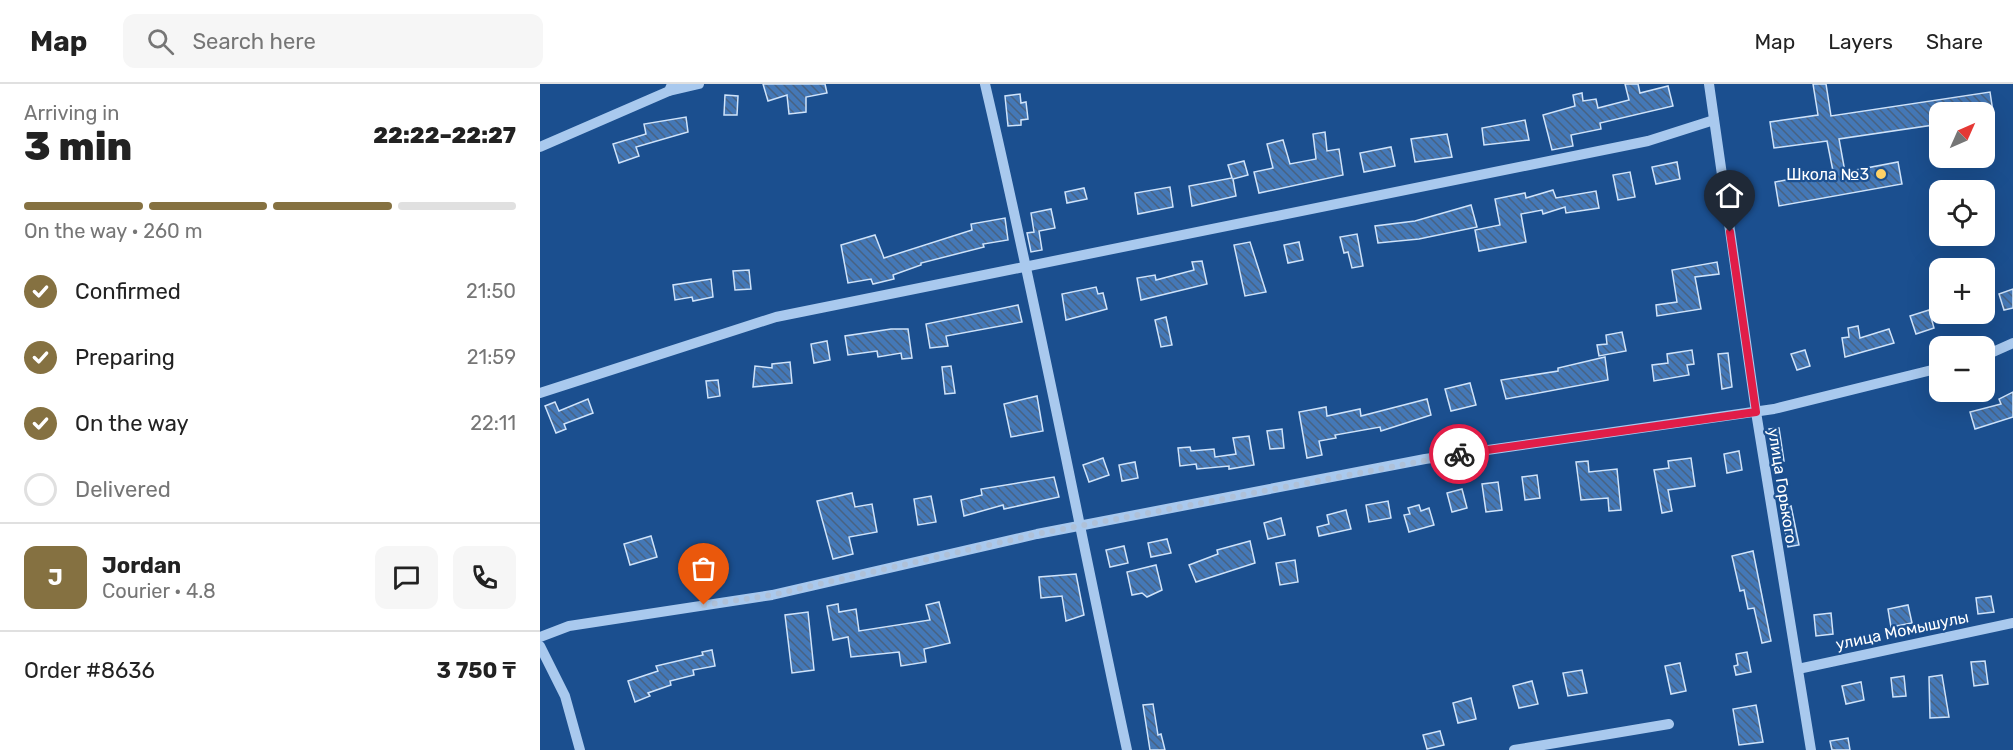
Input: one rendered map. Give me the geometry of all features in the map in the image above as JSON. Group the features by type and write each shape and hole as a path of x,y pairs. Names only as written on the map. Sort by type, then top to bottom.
{"street":[{"path":"540,147 670,87 699,84"},
{"path":"985,84 1028,267 1079,525 1127,750"},
{"name":"улица Горького","path":"1709,84 1756,412 1811,750"},
{"path":"540,393 776,317 1648,141 1714,120"},
{"path":"1995,351 2013,343"},
{"path":"540,637 568,626 772,595 1079,525 1425,459 1756,412 1929,371"},
{"name":"улица Момышулы","path":"1798,669 2013,623"},
{"path":"540,646 565,696 580,750"},
{"path":"1514,750 1669,724"}],"building":[{"path":"763,84 825,84 827,93 806,97 806,112 789,114 787,95 768,101"},
{"path":"1625,84 1638,84 1640,93 1668,86 1673,106 1600,123 1601,129 1571,135 1573,146 1552,150 1543,115 1575,106 1573,95 1582,93 1583,101 1596,99 1598,108 1629,100"},
{"path":"1813,84 1826,84 1831,116 1990,92 1992,102 1929,102 1929,126 1839,139 1845,172 1898,162 1902,184 1779,206 1775,182 1833,171 1827,141 1774,148 1770,122 1818,115"},
{"path":"1020,94 1021,103 1026,102 1028,119 1021,120 1021,125 1008,126 1005,96"},
{"path":"725,95 738,96 737,115 724,115"},
{"path":"686,117 688,132 636,147 639,156 619,163 613,144 646,134 644,124"},
{"path":"1525,120 1529,140 1484,145 1482,128"},
{"path":"1325,132 1327,151 1339,149 1343,175 1259,193 1254,172 1273,168 1267,144 1283,140 1290,164 1316,159 1313,134"},
{"path":"1447,134 1452,157 1415,162 1411,139"},
{"path":"1391,147 1395,166 1364,172 1360,153"},
{"path":"1244,161 1248,175 1233,179 1236,196 1192,206 1189,186 1232,178 1228,165"},
{"path":"1677,162 1680,179 1656,184 1652,167"},
{"path":"1630,172 1635,197 1618,200 1613,175"},
{"path":"1170,187 1173,207 1138,214 1135,193"},
{"path":"1084,188 1087,199 1067,203 1065,192"},
{"path":"1553,190 1556,198 1596,191 1599,208 1566,213 1565,207 1543,214 1542,210 1521,214 1526,242 1479,251 1475,230 1500,225 1495,199 1525,193 1526,198"},
{"path":"1471,205 1477,227 1419,239 1378,243 1375,226 1415,221"},
{"path":"1051,209 1055,228 1039,231 1042,250 1031,252 1027,233 1034,232 1031,213"},
{"path":"1005,218 1008,240 983,244 984,247 921,263 921,265 893,275 894,279 873,284 871,279 848,283 841,245 875,235 884,258 972,230 971,224"},
{"path":"1357,234 1363,266 1352,268 1348,252 1344,253 1340,237"},
{"path":"1250,242 1266,292 1245,296 1234,245"},
{"path":"1299,242 1303,260 1288,263 1284,245"},
{"path":"1202,261 1207,284 1141,300 1137,278 1155,275 1156,280 1194,270 1192,262"},
{"path":"1717,262 1719,274 1695,277 1701,309 1657,316 1656,305 1677,302 1672,270"},
{"path":"749,270 751,289 735,290 733,271"},
{"path":"711,279 713,297 693,301 692,297 675,300 673,285"},
{"path":"1096,287 1098,294 1103,293 1107,309 1066,320 1062,294"},
{"path":"2013,289 2013,308 2004,310 1999,294"},
{"path":"1018,305 1022,322 946,336 948,346 930,348 926,324"},
{"path":"1929,310 1929,324 1933,324 1934,328 1916,334 1910,316"},
{"path":"1166,317 1172,345 1161,347 1155,320"},
{"path":"1858,326 1860,338 1889,329 1894,343 1845,357 1842,338 1849,337 1848,328"},
{"path":"891,329 908,329 912,358 902,359 901,353 878,357 877,351 848,355 845,336"},
{"path":"1622,332 1626,351 1599,356 1597,345 1607,344 1606,335"},
{"path":"827,341 830,360 814,363 811,344"},
{"path":"1692,350 1694,364 1687,365 1689,375 1654,381 1652,365 1668,363 1667,354"},
{"path":"1805,350 1810,366 1797,370 1791,354"},
{"path":"1728,353 1732,387 1722,389 1718,354"},
{"path":"1605,357 1608,380 1506,399 1501,380 1558,371 1558,368"},
{"path":"790,362 792,383 753,387 755,366 772,368 772,364"},
{"path":"951,366 955,393 945,394 942,367"},
{"path":"718,380 720,396 708,398 706,381"},
{"path":"1470,383 1476,405 1451,411 1445,389"},
{"path":"2013,392 2013,417 1975,429 1970,412 2001,404 1999,399"},
{"path":"1037,396 1043,431 1011,437 1004,404"},
{"path":"588,399 593,413 564,424 566,429 556,433 545,406 555,402 559,411"},
{"path":"1427,399 1431,415 1381,431 1380,427 1335,435 1336,438 1319,441 1322,455 1307,458 1299,412 1326,407 1327,416 1360,409 1361,416"},
{"path":"1779,428 1784,461 1774,462 1769,429"},
{"path":"1282,429 1284,448 1270,449 1267,431"},
{"path":"1249,436 1254,465 1229,469 1229,466 1197,469 1196,464 1180,466 1178,448 1190,447 1191,451 1214,449 1215,457 1236,454 1233,438"},
{"path":"1739,451 1742,470 1727,473 1724,454"},
{"path":"1103,458 1109,475 1089,482 1083,465"},
{"path":"1691,458 1695,486 1668,490 1672,511 1662,513 1654,470 1669,468 1668,461"},
{"path":"1588,461 1589,472 1617,469 1621,510 1609,511 1608,498 1581,500 1576,462"},
{"path":"1135,462 1138,478 1122,481 1119,465"},
{"path":"1537,475 1540,498 1525,500 1522,477"},
{"path":"1054,477 1059,497 1004,509 1003,505 964,516 961,500 982,495 981,489"},
{"path":"1498,482 1502,510 1486,512 1482,484"},
{"path":"1462,489 1467,508 1452,512 1447,493"},
{"path":"852,493 855,507 872,504 877,532 849,537 853,554 833,559 817,501"},
{"path":"931,496 936,522 918,525 914,499"},
{"path":"1388,501 1391,518 1369,522 1366,505"},
{"path":"1419,505 1421,511 1429,508 1434,525 1409,532 1404,515 1410,514 1408,508"},
{"path":"1791,506 1799,545 1788,547 1781,508"},
{"path":"1346,510 1351,529 1319,536 1317,527 1329,524 1327,515"},
{"path":"1281,518 1285,535 1268,539 1264,523"},
{"path":"651,536 657,557 630,565 624,544"},
{"path":"1167,539 1171,553 1151,557 1148,543"},
{"path":"1250,541 1255,563 1196,582 1189,565 1218,554 1217,550"},
{"path":"1124,546 1128,563 1110,567 1106,550"},
{"path":"1753,551 1771,641 1762,643 1754,608 1748,609 1744,590 1740,591 1732,556"},
{"path":"1295,560 1298,582 1280,585 1276,563"},
{"path":"1156,565 1162,590 1147,597 1142,593 1132,595 1127,572"},
{"path":"1076,574 1084,615 1066,621 1062,596 1041,598 1039,577"},
{"path":"1991,596 1994,612 1978,614 1976,598"},
{"path":"939,602 950,643 924,649 926,662 901,666 899,652 851,657 848,637 833,640 827,606 838,604 839,612 856,609 859,631 930,620 926,605"},
{"path":"1908,605 1912,623 1891,627 1888,609"},
{"path":"808,612 814,670 792,673 785,615"},
{"path":"1831,613 1833,634 1816,636 1814,615"},
{"path":"712,650 715,666 693,670 694,675 670,681 671,685 648,693 650,696 635,702 628,681 658,671 656,666 703,655 702,652"},
{"path":"1747,652 1751,672 1736,675 1734,666 1738,665 1736,654"},
{"path":"1985,661 1988,684 1974,686 1971,662"},
{"path":"1680,663 1686,691 1671,694 1665,666"},
{"path":"1582,670 1587,693 1568,696 1563,673"},
{"path":"1942,675 1949,717 1930,718 1929,677"},
{"path":"1904,676 1906,696 1893,697 1891,678"},
{"path":"1532,681 1538,704 1519,708 1513,686"},
{"path":"1861,682 1864,700 1846,704 1842,686"},
{"path":"1471,698 1476,719 1458,723 1453,703"},
{"path":"1153,704 1158,735 1161,734 1165,750 1150,750 1143,705"},
{"path":"1756,705 1763,742 1739,745 1733,709"},
{"path":"1440,731 1444,745 1427,749 1423,735"},
{"path":"1848,738 1850,750 1832,750 1830,741"}],"way so far":[{"path":"704,605 772,595 1037,534 1459,454"}],"place":[{"name":"Школа №3","path":"1881,174"}],"route":[{"path":"1459,454 1756,412 1730,232"}]}
